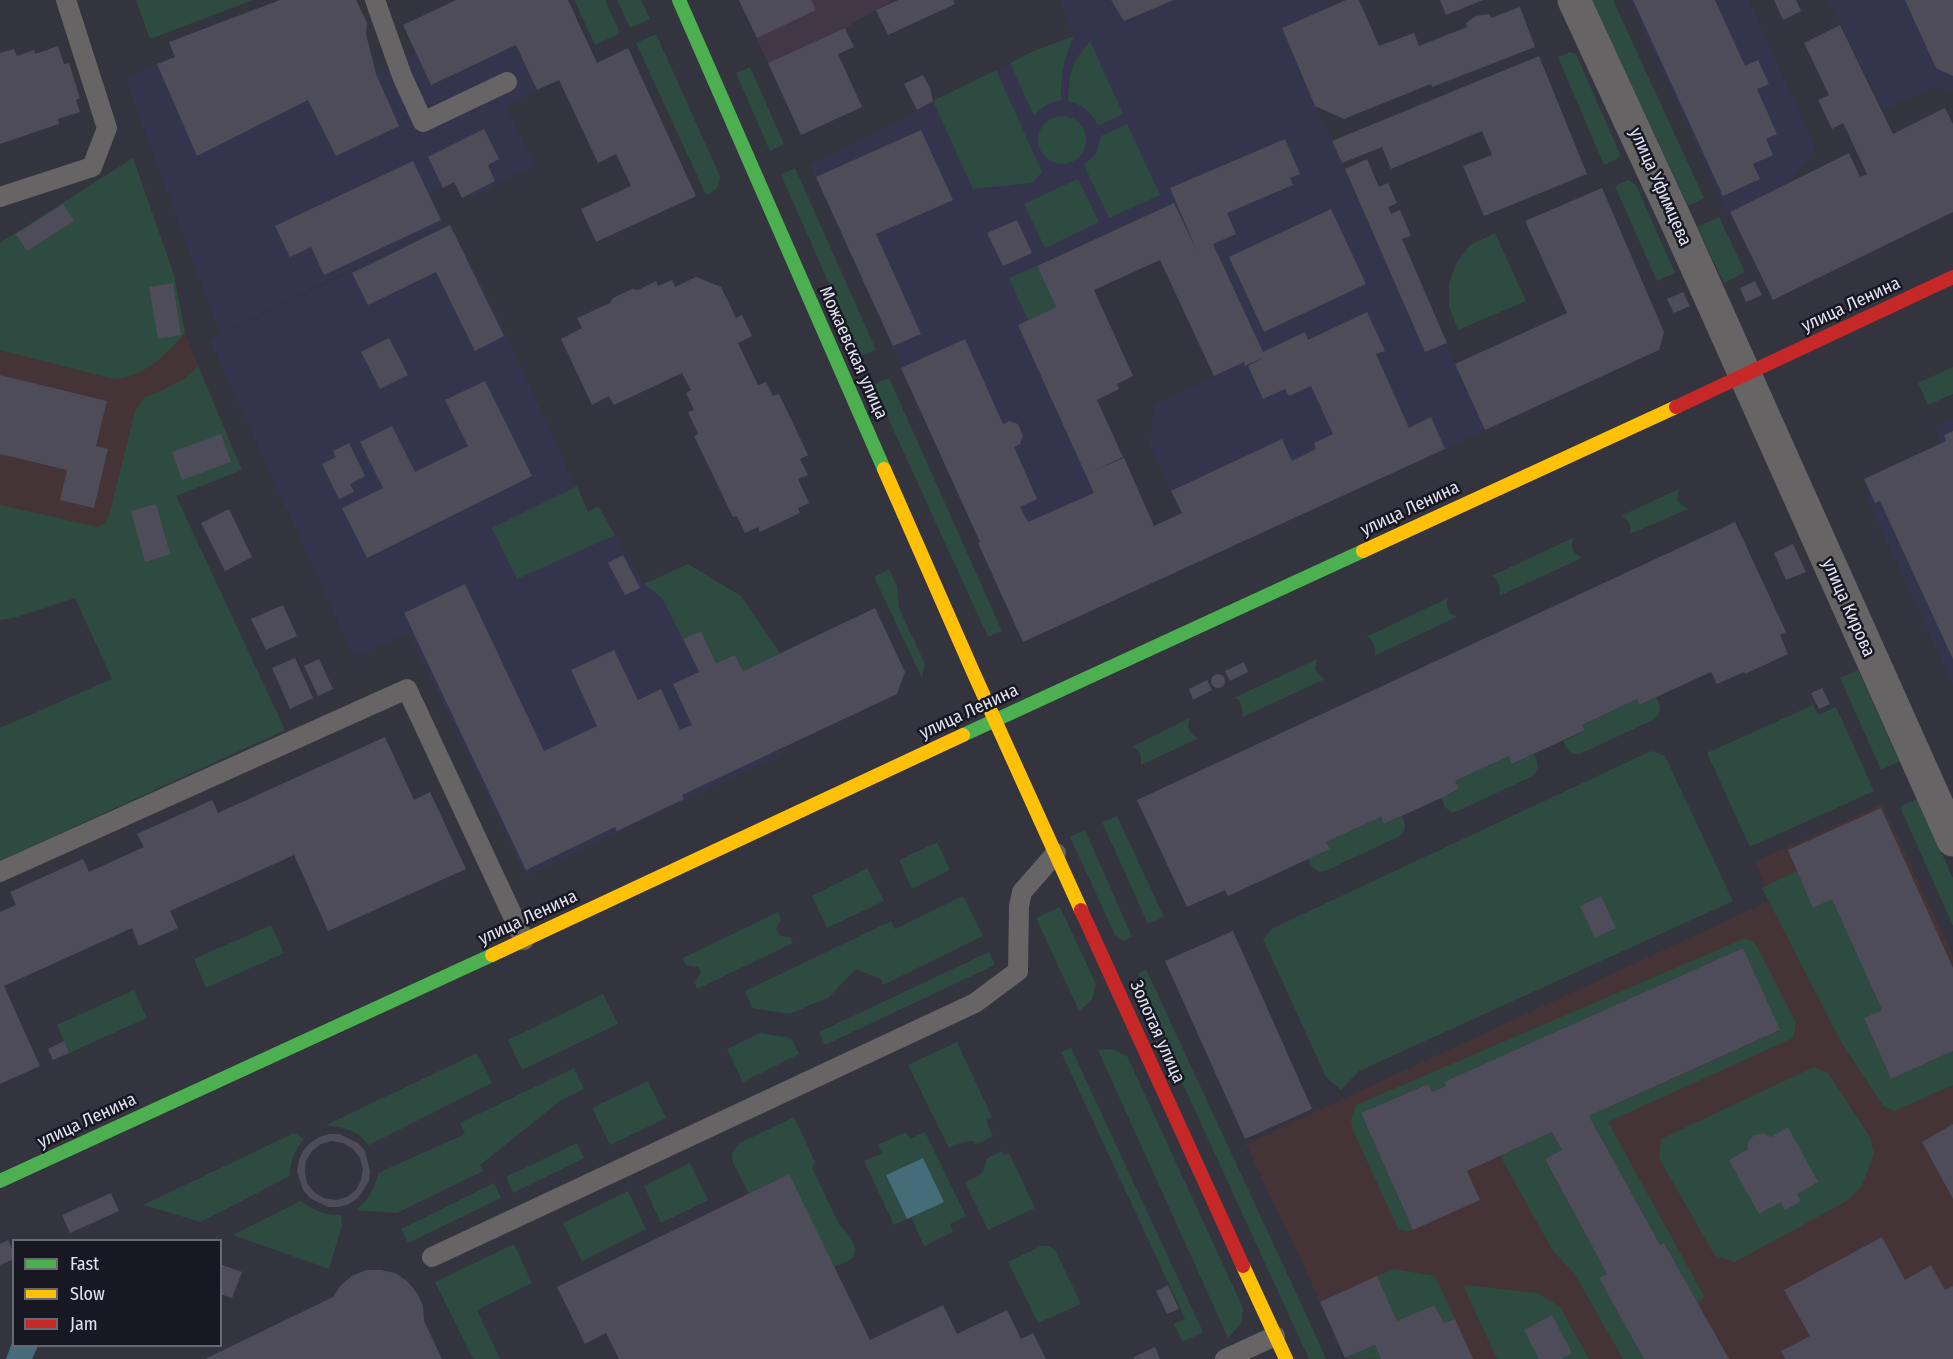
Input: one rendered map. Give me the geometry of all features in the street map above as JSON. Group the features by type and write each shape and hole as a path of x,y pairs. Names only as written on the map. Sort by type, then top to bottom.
{"main road":[{"name":"Можаевская улица","path":"679,0 915,542 996,719"},
{"name":"улица Ленина","path":"0,1181 524,940 996,719 1744,376 1953,277"},
{"name":"Золотая улица","path":"996,719 1286,1359"}],"street":[{"name":"улица Уфимцева","path":"1574,0 1678,225 1744,376"},
{"name":"улица Кирова","path":"1744,376 1953,840"}],"lane":[{"path":"0,197 92,167 107,128 66,0"},
{"path":"375,0 402,76 423,122 507,82"},
{"path":"0,872 407,689 524,940"},
{"path":"432,1257 975,1003 1018,971 1019,906 1022,892 1056,853"},
{"path":"1225,1359 1275,1336"}],"shaded area":[{"path":"280,0 356,0 367,23 366,34 376,73 416,53 403,25 456,0 568,0 597,63 537,90 506,108 535,165 472,198 462,178 429,195 443,224 220,334 125,78 175,57 169,42"},
{"path":"739,0 893,0 845,28 768,63"},
{"path":"1060,0 1327,0 1330,7 1282,28 1425,352 1447,343 1485,430 1203,560 1150,446 1154,405 1244,362 1193,253 1197,250 1174,203 1141,218 1037,266 1176,573 1023,642 810,165 1034,51 1074,37"},
{"path":"1630,0 1749,0 1815,148 1780,195 1730,219"},
{"path":"1828,0 1953,0 1953,90 1934,88 1884,110"},
{"path":"133,158 174,275 185,333 242,470 157,503 0,620 0,243"},
{"path":"450,223 508,339 587,512 598,506 643,584 662,598 699,672 735,655 782,754 526,876 409,633 354,657 210,340"},
{"path":"1953,418 1953,686 1865,494 1947,456 1934,427"},
{"path":"1882,804 1953,956 1953,1359 1347,1359 1246,1144 1771,900 1755,862"}],"green space":[{"path":"136,0 253,0 150,39"},
{"path":"574,0 605,0 620,33 595,45"},
{"path":"617,0 641,0 650,19 630,28"},
{"path":"1592,0 1613,0 1704,198 1688,206"},
{"path":"656,34 720,176 717,188 706,195 636,43"},
{"path":"1074,36 1063,67 1061,100 1046,105 1034,116 1010,63"},
{"path":"1090,41 1123,114 1098,126 1086,110 1068,101 1072,69"},
{"path":"1570,52 1576,54 1620,154 1617,159 1604,165 1558,57"},
{"path":"750,67 784,144 770,151 736,73"},
{"path":"996,70 1042,172 1032,183 973,189 933,101"},
{"path":"1057,116 1067,116 1079,123 1086,135 1086,145 1079,157 1067,164 1057,164 1042,153 1038,145 1038,135 1049,120"},
{"path":"1127,124 1160,195 1109,218 1084,165 1096,154 1101,136"},
{"path":"133,158 174,275 185,333 154,364 135,374 114,379 0,350 0,243"},
{"path":"795,168 876,350 861,356 781,175"},
{"path":"1078,179 1099,222 1045,248 1024,204"},
{"path":"1628,180 1636,185 1675,273 1657,281 1615,186"},
{"path":"1719,217 1745,272 1724,283 1697,227"},
{"path":"1495,233 1526,301 1458,330 1449,306 1449,283 1456,264 1470,245"},
{"path":"1037,266 1056,307 1028,320 1009,278"},
{"path":"198,366 242,470 176,496 285,730 0,861 0,728 112,679 75,598 14,618 0,620 0,505 98,527 105,523 110,512 135,411 145,397 185,378"},
{"path":"1953,367 1953,394 1928,405 1918,383"},
{"path":"889,378 1002,631 988,637 873,385"},
{"path":"577,486 588,512 598,506 615,535 517,579 492,528"},
{"path":"1679,489 1677,499 1688,509 1630,534 1629,523 1621,516"},
{"path":"1573,538 1573,550 1582,558 1499,596 1499,584 1491,576"},
{"path":"688,564 741,596 780,653 743,671 735,655 716,663 701,631 683,639 662,598 644,584"},
{"path":"889,569 897,586 899,608 925,664 922,678 874,577"},
{"path":"1448,598 1446,602 1449,613 1457,617 1374,656 1374,644 1370,638 1366,637"},
{"path":"1317,659 1315,669 1325,679 1243,717 1242,706 1238,699 1234,698"},
{"path":"1858,670 1899,761 1881,770 1840,678"},
{"path":"1656,697 1660,709 1655,719 1580,754 1571,753 1566,747 1563,741 1584,731 1582,725 1637,699 1640,705"},
{"path":"1813,705 1818,715 1836,707 1874,791 1750,847 1707,753"},
{"path":"1190,718 1188,725 1190,731 1199,738 1141,765 1141,754 1133,746"},
{"path":"1651,751 1665,756 1733,901 1359,1071 1341,1090 1326,1077 1263,939 1273,928"},
{"path":"1534,754 1538,766 1533,776 1458,811 1451,812 1445,807 1441,798 1459,790 1455,781 1509,756 1513,764"},
{"path":"1917,799 1953,878 1953,926 1900,807"},
{"path":"1117,816 1164,917 1148,924 1102,822"},
{"path":"1402,816 1405,827 1400,836 1325,871 1319,872 1312,867 1308,859 1329,849 1326,842 1381,817 1385,824"},
{"path":"1085,830 1132,937 1123,941 1115,935 1070,837"},
{"path":"937,842 950,870 912,889 899,860"},
{"path":"867,868 884,901 827,928 812,896"},
{"path":"1797,871 1813,907 1832,899 1882,1010 1864,1018 1891,1079 1953,1051 1953,1085 1894,1111 1884,1107 1841,1042 1762,888"},
{"path":"963,896 983,936 883,985 881,979 856,969 829,997 790,1014 752,1008 745,991 891,921 895,929"},
{"path":"1060,907 1096,984 1092,1000 1079,1011 1036,918"},
{"path":"778,912 781,919 776,929 780,936 790,937 793,943 697,989 695,982 701,972 698,967 686,965 683,958"},
{"path":"271,925 284,953 206,988 194,959"},
{"path":"1743,939 1751,940 1758,948 1795,1021 1793,1038 1608,1122 1704,1296 1698,1304 1664,1243 1660,1245 1589,1116 1779,1031 1743,948 1445,1082 1445,1086 1432,1092 1427,1084 1361,1113 1413,1230 1398,1229 1352,1128 1351,1119 1356,1105"},
{"path":"989,952 995,965 825,1045 819,1032"},
{"path":"1146,969 1326,1359 1309,1359 1137,984 1139,973"},
{"path":"134,990 147,1018 69,1053 57,1025"},
{"path":"603,994 618,1024 522,1070 508,1040"},
{"path":"760,1033 791,1038 799,1054 743,1082 727,1049"},
{"path":"957,1042 992,1117 986,1120 993,1136 977,1144 973,1141 962,1142 949,1148 908,1065"},
{"path":"1071,1048 1203,1332 1183,1342 1174,1324 1185,1319 1061,1052"},
{"path":"1112,1049 1127,1056 1243,1308 1242,1322 1228,1338 1098,1050"},
{"path":"477,1053 492,1083 369,1145 358,1134 344,1128 326,1125"},
{"path":"1814,1067 1828,1073 1870,1137 1874,1154 1862,1186 1847,1201 1735,1262 1715,1256 1659,1158 1661,1139"},
{"path":"574,1068 584,1089 560,1101 480,1165 483,1171 397,1213 356,1210 370,1194 378,1173 465,1134 460,1123"},
{"path":"648,1081 666,1118 610,1145 592,1108"},
{"path":"794,1117 815,1162 812,1168 840,1226 848,1234 854,1247 855,1252 852,1259 834,1267 749,1194 733,1162 732,1153 738,1144"},
{"path":"906,1132 910,1139 925,1132 966,1216 950,1224 953,1232 924,1246 911,1217 943,1201 923,1158 886,1175 907,1219 894,1225 864,1161 882,1153 878,1145"},
{"path":"1552,1132 1562,1150 1545,1160 1607,1274 1600,1278 1644,1359 1623,1359 1574,1273 1553,1251 1500,1156"},
{"path":"294,1133 304,1139 293,1156 290,1176 201,1222 143,1205"},
{"path":"577,1143 584,1158 513,1193 506,1177"},
{"path":"1002,1151 1004,1155 1009,1153 1035,1208 988,1230 965,1183 982,1172 986,1159"},
{"path":"690,1163 708,1200 661,1223 644,1186"},
{"path":"494,1183 501,1198 408,1243 401,1229"},
{"path":"628,1191 646,1229 582,1261 563,1223"},
{"path":"301,1201 320,1212 341,1215 342,1225 329,1269 233,1235"},
{"path":"514,1244 532,1283 477,1310 500,1359 473,1359 435,1282"},
{"path":"1041,1246 1048,1246 1055,1250 1081,1304 1038,1323 1008,1262"},
{"path":"1394,1269 1435,1276 1455,1319 1444,1323 1434,1305 1397,1321 1377,1276"},
{"path":"1463,1285 1538,1293 1560,1307 1589,1359 1497,1359"},
{"path":"1375,1345 1381,1359 1345,1358"}],"water":[{"path":"923,1158 944,1202 907,1219 886,1175"},
{"path":"12,1343 12,1347 38,1347 32,1359 6,1359"}],"building":[{"path":"280,0 356,0 367,23 366,34 376,74 399,126 336,156 308,100 197,156 157,64 175,57 169,42"},
{"path":"456,0 568,0 597,63 628,48 696,196 596,242 581,209 631,186 616,154 598,163 559,80 537,90 516,45 431,85 403,25"},
{"path":"739,0 811,0 816,10 757,38"},
{"path":"898,0 953,0 955,4 888,35 876,10"},
{"path":"1111,0 1174,0 1124,21"},
{"path":"1346,0 1359,0 1379,46 1414,33 1419,46 1467,27 1466,23 1476,16 1489,14 1491,18 1520,7 1535,47 1432,87 1431,84 1344,119 1315,106 1282,28"},
{"path":"1440,0 1483,0 1446,15"},
{"path":"1633,0 1715,0 1745,66 1758,60 1769,84 1757,89 1777,134 1766,139 1773,155 1753,164 1760,179 1723,196"},
{"path":"1774,0 1796,0 1801,11 1783,20"},
{"path":"1905,0 1953,0 1953,76 1936,68"},
{"path":"1840,25 1893,134 1945,108 1953,124 1953,212 1773,300 1730,212 1849,153 1860,177 1867,174 1843,123 1832,129 1818,100 1829,95 1804,43"},
{"path":"845,28 854,47 838,54 862,107 801,135 768,63"},
{"path":"58,46 64,64 69,63 80,98 76,100 80,112 58,119 59,124 0,144 0,53 14,49 17,56 34,50 35,54"},
{"path":"1539,56 1587,174 1484,216 1463,166 1492,155 1482,131 1391,169 1382,147 1342,163 1332,141"},
{"path":"923,75 930,88 933,101 917,110 904,84"},
{"path":"484,129 499,159 488,165 495,181 462,198 454,182 443,188 428,157"},
{"path":"921,130 953,200 876,234 921,334 893,346 816,177"},
{"path":"1285,139 1300,174 1290,178 1293,185 1227,213 1236,234 1213,244 1263,352 1305,332 1308,340 1367,312 1385,351 1376,354 1409,428 1431,417 1445,449 1023,642 901,368 965,339 1003,424 1009,421 1018,424 1023,436 1020,444 1014,447 1037,499 1020,507 1028,522 1094,493 1018,325 1056,307 1037,266 1174,203 1197,251 1170,188","holes":["1160,260 1214,376 1244,362 1245,366 1265,357 1248,366 1263,399 1285,389 1289,396 1311,386 1333,434 1314,443 1316,449 1292,461 1282,439 1171,491 1182,513 1154,526 1124,458 1093,471 1123,457 1097,400 1119,389 1117,384 1133,376 1094,290"]},
{"path":"1367,159 1379,187 1388,183 1397,203 1388,207 1391,214 1400,210 1411,236 1402,239 1447,343 1425,352 1345,169"},
{"path":"413,161 441,220 324,275 311,247 290,257 275,226"},
{"path":"1602,188 1664,332 1659,350 1485,430 1455,364 1567,313 1525,221"},
{"path":"63,204 74,221 27,251 16,234"},
{"path":"1331,209 1366,284 1264,332 1229,257"},
{"path":"1017,220 1032,253 1003,266 987,233"},
{"path":"450,225 504,336 475,351 436,272 368,305 352,273"},
{"path":"696,277 721,287 736,318 742,315 752,336 738,343 758,385 766,382 773,396 779,394 808,455 800,459 808,475 798,479 809,503 798,508 800,513 760,532 758,527 745,533 737,516 733,517 694,436 698,434 688,412 694,410 686,393 691,390 682,373 614,405 609,396 592,405 561,339 582,328 577,318 610,303 613,298 632,289 638,290 656,281 658,286 672,280 675,287"},
{"path":"1755,281 1762,295 1746,302 1740,288"},
{"path":"173,283 181,335 158,339 149,287"},
{"path":"1683,292 1690,306 1674,313 1667,299"},
{"path":"389,338 408,375 380,389 361,352"},
{"path":"0,375 107,401 96,446 108,449 94,508 60,500 67,470 0,454"},
{"path":"485,381 532,476 367,558 342,508 383,488 360,442 392,426 415,472 468,446 445,400"},
{"path":"1953,431 1953,659 1880,501 1875,503 1864,479 1946,441 1944,435"},
{"path":"221,434 231,462 182,480 172,452"},
{"path":"349,443 365,476 350,484 354,492 339,499 322,464 336,457 333,451"},
{"path":"156,504 170,554 145,562 131,511"},
{"path":"229,509 252,557 225,571 201,523"},
{"path":"1735,522 1786,632 1780,635 1788,654 1717,684 1711,672 1639,705 1637,699 1582,725 1585,730 1512,764 1509,756 1455,781 1459,789 1441,798 1384,824 1381,817 1326,842 1330,849 1228,896 1225,890 1187,907 1137,800"},
{"path":"1793,544 1806,572 1786,580 1774,553"},
{"path":"623,555 640,588 625,595 608,563"},
{"path":"465,584 544,751 597,726 571,670 614,650 638,700 661,689 680,730 692,725 673,684 699,672 683,639 701,631 716,663 735,655 743,671 875,608 905,672 897,694 682,795 684,799 617,831 615,827 526,870 404,613"},
{"path":"283,605 297,636 266,650 251,619"},
{"path":"295,658 313,698 290,709 272,668"},
{"path":"319,659 333,689 318,696 304,666"},
{"path":"1244,662 1248,672 1230,681 1225,671"},
{"path":"1215,674 1221,674 1225,681 1221,688 1215,688 1211,684 1211,678"},
{"path":"1207,680 1212,690 1193,700 1189,689"},
{"path":"1822,688 1830,704 1819,709 1811,693"},
{"path":"385,737 414,800 430,792 466,869 328,931 294,855 170,911 178,928 139,946 132,928 4,986 40,1066 0,1084 0,912 16,905 10,892 83,859 89,872 144,847 137,834 212,800 218,813"},
{"path":"1881,808 1953,968 1953,1051 1891,1079 1864,1018 1882,1010 1832,899 1813,908 1788,850"},
{"path":"1601,896 1616,928 1595,938 1580,906"},
{"path":"1233,931 1312,1109 1245,1139 1165,961"},
{"path":"1743,948 1780,1030 1589,1116 1660,1245 1664,1243 1729,1359 1644,1359 1599,1278 1607,1274 1545,1159 1562,1150 1552,1132 1467,1171 1480,1200 1413,1230 1361,1113 1428,1084 1432,1092 1446,1086 1444,1082"},
{"path":"64,1041 69,1053 53,1060 48,1049"},
{"path":"1953,1124 1953,1199 1922,1142"},
{"path":"1788,1127 1818,1182 1797,1194 1801,1201 1785,1210 1781,1202 1759,1214 1729,1160 1747,1150 1748,1142 1754,1135 1764,1133 1771,1137"},
{"path":"339,1134 358,1143 365,1151 370,1171 369,1181 358,1198 349,1204 328,1207 310,1198 303,1190 297,1171 299,1160 303,1151 319,1137","holes":["332,1141 343,1143 353,1149 360,1158 363,1169 361,1180 356,1190 347,1197 336,1200 324,1198 314,1192 307,1183 306,1161 312,1151 321,1144"]},
{"path":"789,1174 870,1340 943,1305 957,1334 1007,1310 1021,1339 1033,1333 1046,1359 619,1359 606,1333 585,1344 557,1287"},
{"path":"111,1193 119,1211 70,1233 62,1215"},
{"path":"1882,1237 1905,1280 1931,1265 1945,1290 1953,1286 1953,1359 1785,1359 1781,1351 1810,1336 1784,1290"},
{"path":"8,1240 12,1249 12,1260 0,1265 0,1244"},
{"path":"222,1265 242,1272 232,1298 222,1295"},
{"path":"366,1270 395,1273 407,1281 417,1293 423,1306 424,1321 442,1359 205,1359 333,1297 341,1285 352,1276"},
{"path":"1377,1276 1397,1321 1434,1305 1444,1323 1455,1319 1473,1359 1381,1359 1375,1345 1345,1358 1320,1302"},
{"path":"1168,1285 1179,1309 1167,1314 1156,1291"},
{"path":"1552,1315 1572,1353 1561,1359 1539,1359 1524,1330"},
{"path":"1155,1347 1160,1359 1134,1359 1134,1357"}],"traffic: fast":[{"path":"679,0 884,469"},
{"path":"963,735 1363,551"},
{"path":"0,1181 492,955"}],"traffic: slow":[{"path":"1363,551 1676,407"},
{"path":"884,469 1081,910"},
{"path":"492,955 963,735"},
{"path":"1243,1266 1286,1359"}],"traffic: jam":[{"path":"1676,407 1953,277"},
{"path":"1081,910 1243,1266"}]}
